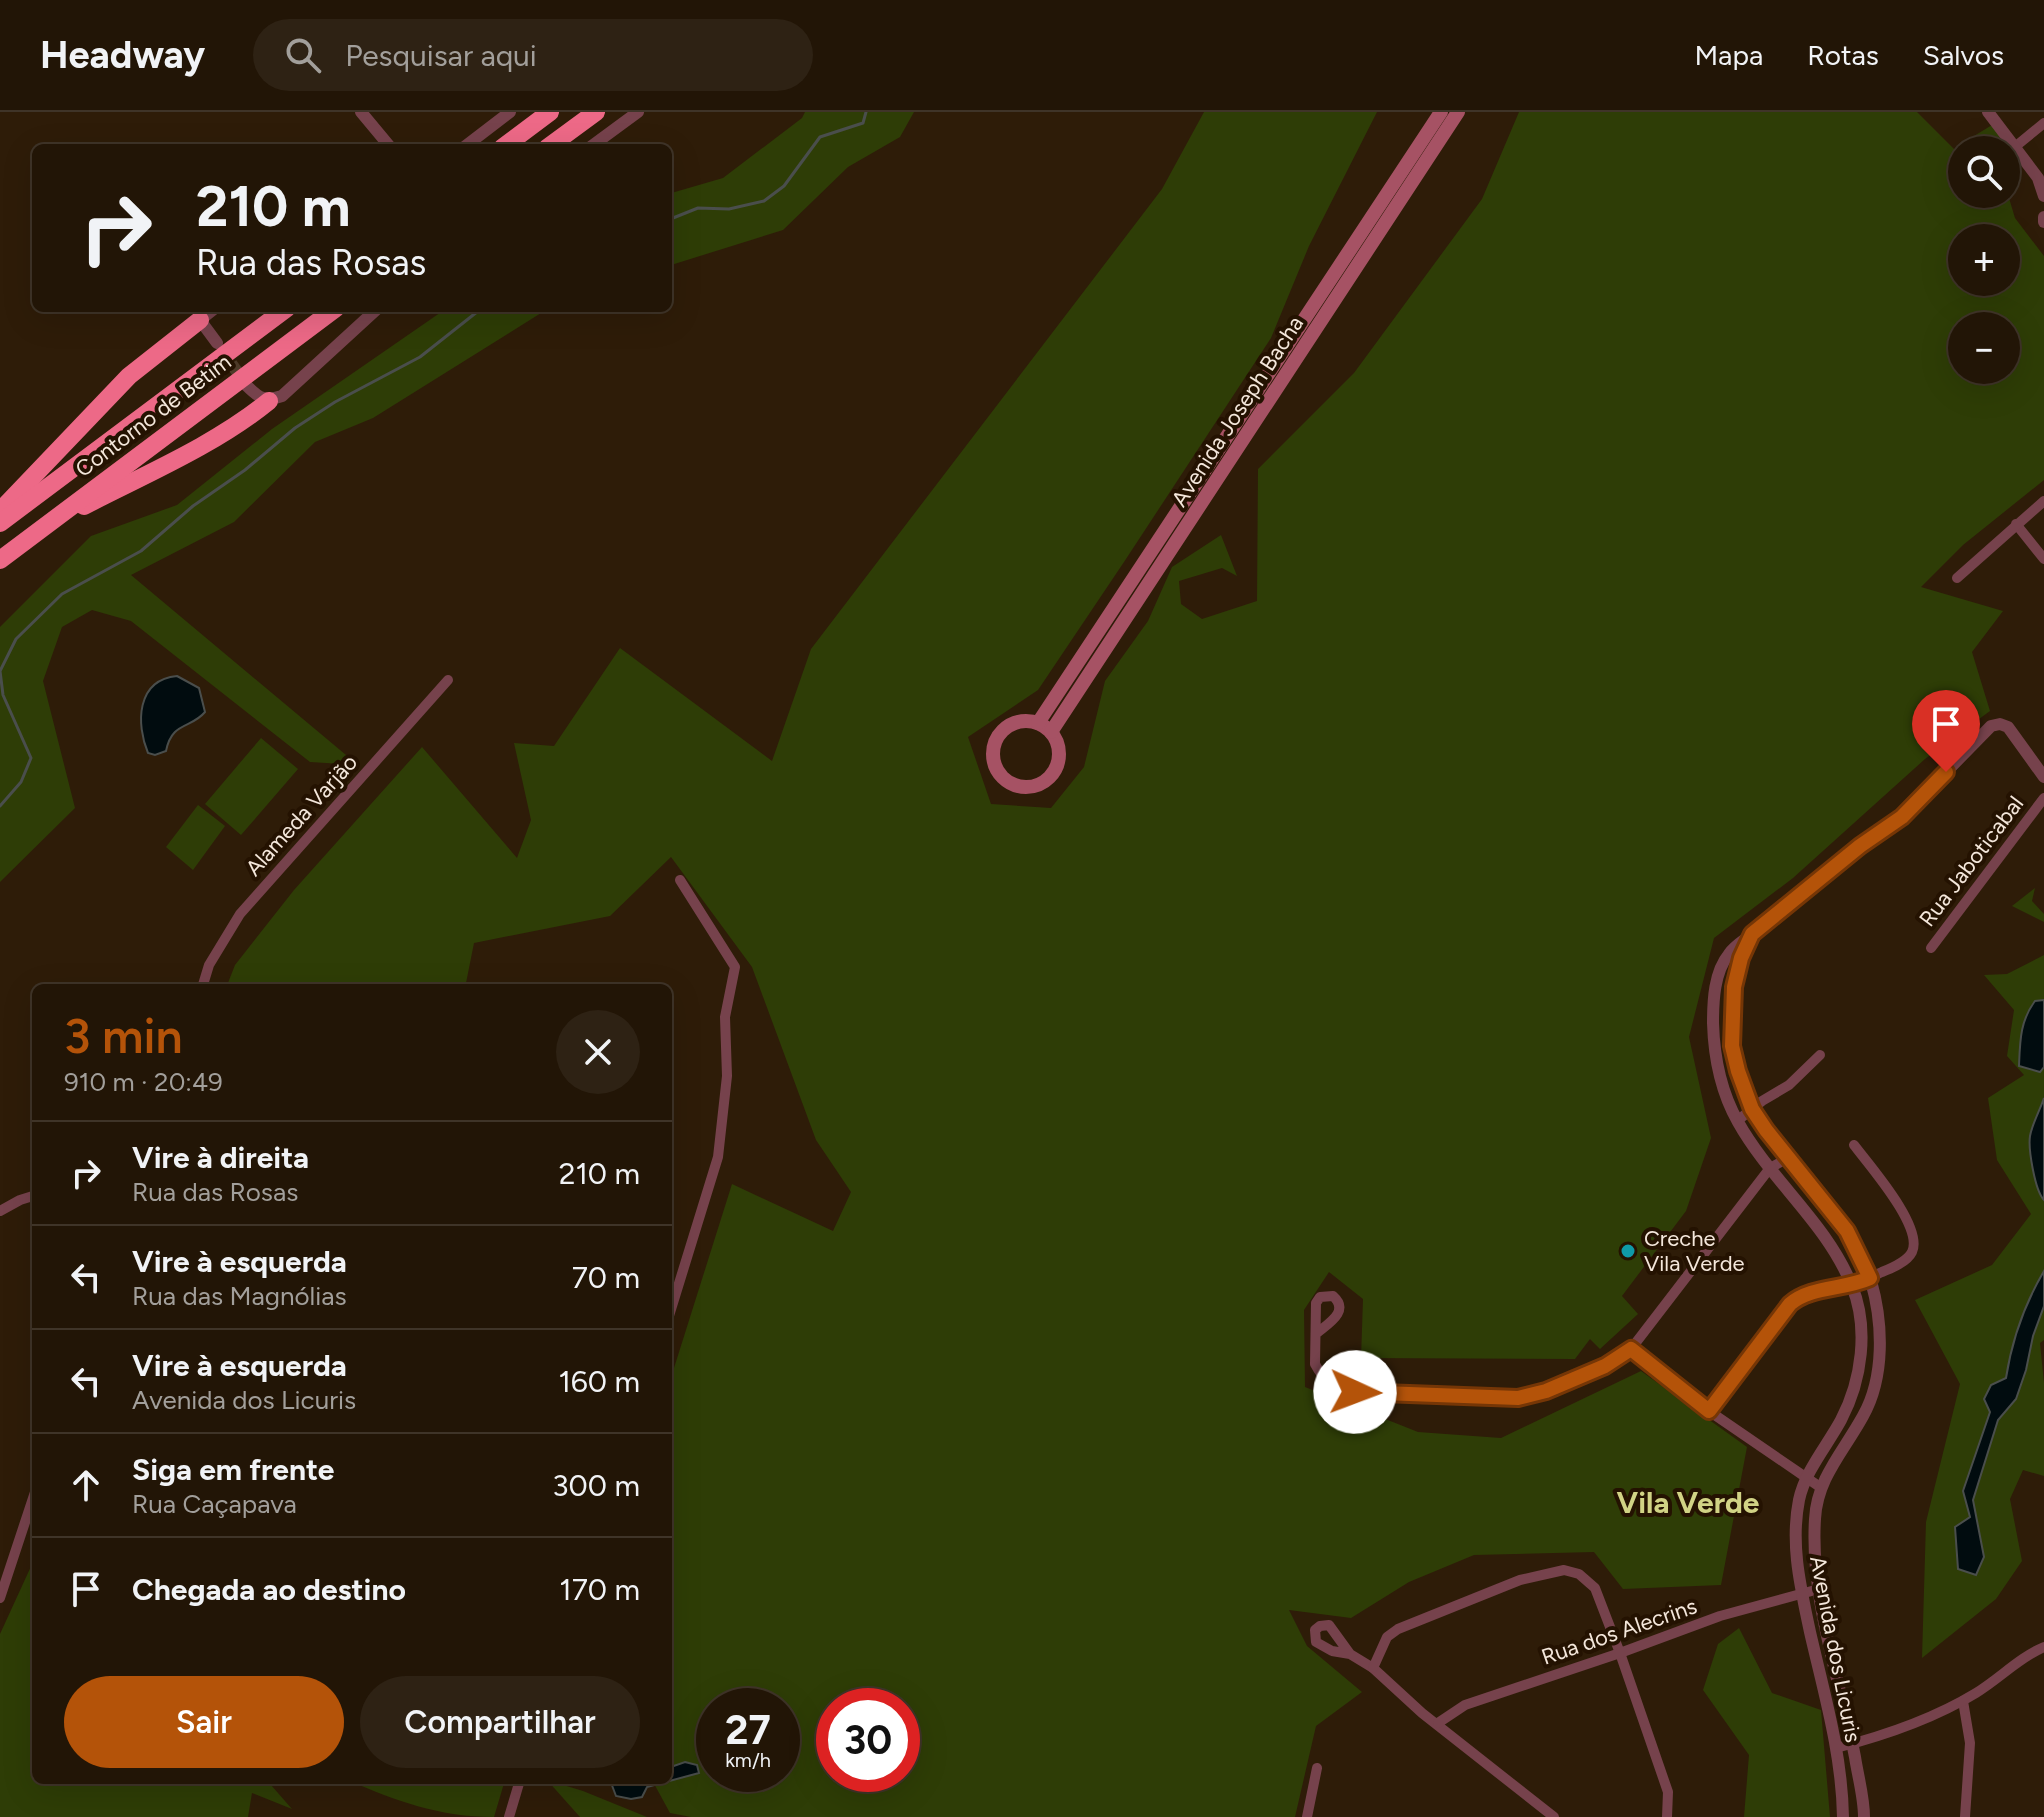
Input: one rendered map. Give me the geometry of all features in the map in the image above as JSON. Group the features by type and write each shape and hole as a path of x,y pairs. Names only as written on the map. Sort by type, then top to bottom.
{"highway":[{"path":"507,144 550,112"},
{"path":"552,144 596,112"},
{"name":"Contorno de Betim","path":"0,523 282,312"},
{"name":"Contorno de Betim","path":"0,560 331,312"},
{"path":"0,511 129,376 208,314"},
{"path":"42,528 184,455 250,416 269,401"}],"main road":[{"name":"Avenida Joseph Bacha","path":"1044,728 1441,112"},
{"name":"Avenida Joseph Bacha","path":"1044,728 1458,112"},
{"path":"1017,722 1044,728 1059,752 1054,772 1047,780 1027,788 1006,782 994,765 994,743 1007,727 1017,722"}],"street":[{"path":"361,112 388,144"},
{"path":"468,144 510,112"},
{"path":"594,144 638,112"},
{"path":"1988,112 2008,136"},
{"path":"2020,143 2044,123"},
{"path":"2020,152 2038,178 2044,196"},
{"path":"269,401 282,396 374,312"},
{"path":"208,314 217,343"},
{"name":"Contorno de Betim","path":"246,385 259,398 269,401"},
{"path":"1957,578 2044,501"},
{"path":"2016,524 2044,559"},
{"name":"Alameda Varjão","path":"203,984 209,965 240,914 448,680"},
{"path":"1769,918 1902,817 1991,726 2000,724 2008,727 2044,777"},
{"name":"Rua Jaboticabal","path":"1931,948 2044,798"},
{"path":"672,1306 718,1157 727,1076 725,1017 735,967 680,880"},
{"name":"Avenida dos Licuris","path":"1769,918 1729,953 1719,973 1713,1006 1714,1056 1737,1121 1770,1168 1833,1245 1862,1316 1862,1346 1856,1378 1842,1417 1806,1479 1799,1500 1797,1530 1797,1561 1802,1594 1836,1748 1843,1817"},
{"name":"Avenida dos Licuris","path":"1752,934 1741,958 1734,987 1731,1035 1738,1071 1752,1109 1847,1231 1870,1278 1879,1313 1877,1375 1865,1414 1820,1487 1814,1551 1864,1817"},
{"path":"1737,1121 1789,1085 1820,1055"},
{"path":"1709,1411 1790,1304 1802,1294 1852,1286 1906,1260 1913,1251 1915,1241 1899,1207 1854,1145"},
{"path":"1317,1333 1313,1356 1318,1371 1334,1386 1355,1392 1518,1398 1546,1391 1605,1366 1631,1349 1770,1168 1788,1158"},
{"path":"0,1211 32,1196"},
{"path":"1631,1349 1709,1411 1820,1487"},
{"path":"0,1598 32,1501"},
{"path":"1373,1668 1387,1637 1398,1629 1520,1580 1564,1570 1579,1574 1595,1588 1620,1653 1668,1792 1667,1817"},
{"name":"Rua dos Alecrins","path":"1438,1723 1465,1705 1720,1616 1819,1589"},
{"path":"1836,1748 1963,1701 2044,1647"},
{"path":"1350,1654 1373,1668 1422,1713 1554,1817"},
{"path":"1963,1701 1970,1743 1965,1817"},
{"path":"1307,1817 1317,1768"},
{"path":"509,1817 519,1784"}],"green space":[{"path":"805,112 914,112 900,137 848,167 783,230 672,265 672,193 723,178 802,118"},
{"path":"1204,112 1377,112 1309,246 1271,338 1038,690 968,737 991,804 1051,808 1084,767 1105,681 1148,621 1172,567 1221,535 1237,576 1222,568 1179,581 1181,604 1202,619 1257,601 1258,469 1354,373 1482,199 1519,112 1917,112 1948,143 1948,208 2012,208 2020,224 1948,224 1948,296 2020,296 2020,225 2044,256 2044,480 1963,545 1921,587 2003,611 1972,652 1990,711 1925,759 1793,878 1714,938 1689,1037 1711,1138 1686,1211 1622,1296 1638,1314 1600,1349 1590,1339 1575,1359 1361,1358 1363,1299 1329,1272 1304,1310 1305,1387 1418,1432 1501,1438 1641,1371 1747,1447 1721,1585 1623,1589 1594,1552 1474,1555 1409,1582 1351,1618 1289,1610 1307,1646 1362,1692 1316,1726 1295,1817 691,1817 670,1813 654,1784 672,1784 672,1374 732,1184 833,1231 851,1192 816,1140 752,967 671,857 610,916 474,943 466,984 228,984 235,965 294,890 422,747 517,858 531,820 514,743 554,746 620,648 772,761 811,649 1162,189"},
{"path":"1992,125 2000,136 1974,136"},
{"path":"441,312 543,312 373,418 315,442 234,522 131,575 358,765 310,762 131,621 92,610 62,627 43,681 75,808 0,882 0,627 91,536 177,505 272,429"},
{"path":"261,738 298,769 241,835 205,804"},
{"path":"198,805 225,826 193,870 166,847"},
{"path":"2035,888 2032,901 2044,914 2044,922 2012,906"},
{"path":"2044,955 2044,1340 2040,1343 2044,1383 2044,1476 2023,1470 2010,1499 2022,1561 1996,1599 1922,1658 1926,1522 1960,1384 1915,1300 1992,1265 2031,1214 1997,1160 1988,1098 2024,1075 2007,1056 2014,1010 1984,975 2007,974"},
{"path":"32,1564 32,1784 271,1785 292,1809 252,1793 248,1817 0,1817 0,1634"},
{"path":"1739,1628 1772,1693 1821,1710 1830,1817 1744,1817 1749,1755 1703,1690 1718,1644"},
{"path":"357,1784 504,1784 494,1817 455,1814 383,1795"},
{"path":"551,1784 583,1791 647,1817 580,1817"}],"shaded area":[{"path":"177,676 199,688 205,712 177,730 166,751 155,755 148,753 141,717 147,694 163,679"},
{"path":"2044,1000 2044,1067 2040,1072 2019,1066 2020,1048 2030,1009 2035,1001"},
{"path":"2044,1098 2044,1200 2035,1179 2030,1136"},
{"path":"2044,1271 2044,1306 2033,1336 2026,1370 2016,1399 1998,1420 1973,1500 1984,1557 1976,1575 1958,1569 1955,1527 1970,1517 1963,1491 1990,1412 1984,1399 1991,1385 2006,1378 2020,1323"},
{"path":"685,1762 696,1765 696,1774 672,1780 672,1767"},
{"path":"612,1784 658,1784 647,1787 642,1797 631,1799 616,1796"}],"waterway":[{"path":"672,218 698,208 729,209 764,201 784,186 820,137 863,123 866,112"},
{"path":"0,806 21,782 31,758 3,695 0,671 16,639 62,594 141,551 193,506 245,470 295,428 335,402 420,357 477,312"}],"tunnel":[{"path":"221,349 245,383"}],"place":[{"name":"Creche Vila Verde","path":"1628,1251"}],"district":[{"name":"Vila Verde","path":"1688,1503"}],"route":[{"path":"1355,1392 1518,1398 1546,1391 1605,1366 1631,1349 1709,1411 1790,1304 1802,1294 1852,1286 1870,1278 1847,1231 1752,1109 1732,1046 1734,987 1741,958 1752,934 1860,846 1902,817 1946,772"}]}
